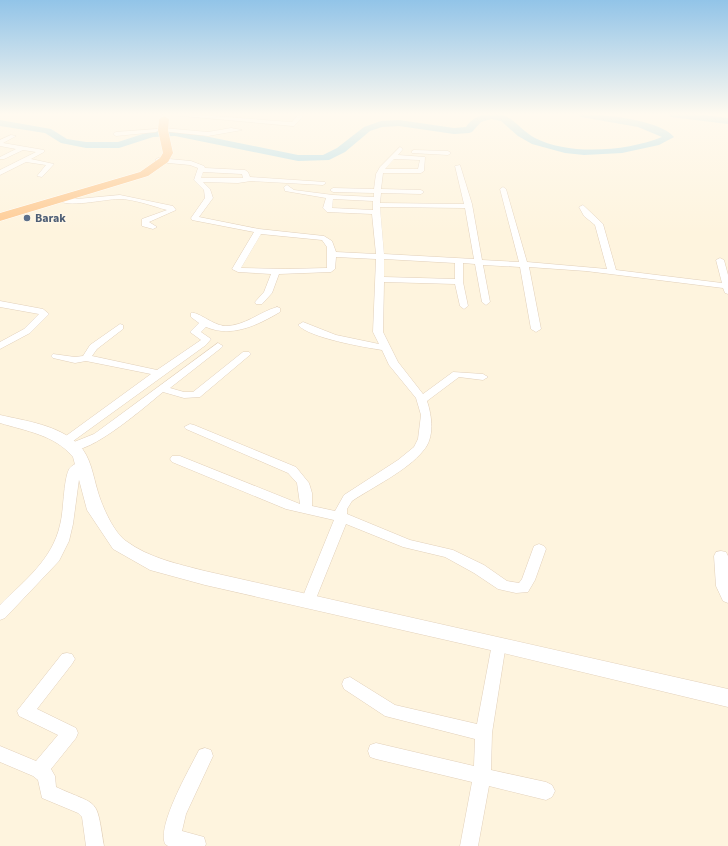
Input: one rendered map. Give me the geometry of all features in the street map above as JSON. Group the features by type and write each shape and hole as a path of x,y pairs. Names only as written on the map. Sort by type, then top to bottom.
{"highway":[{"path":"0,217 144,174 168,153"}],"street":[{"path":"2,158 11,153"},
{"path":"0,173 37,153"},
{"path":"308,601 340,523 341,509 348,498 402,463 419,449 424,439 426,415 422,400 412,384 393,363 378,332 380,256 377,199 381,171 396,153"},
{"path":"410,153 410,158"},
{"path":"381,171 421,171 423,158 393,157"},
{"path":"25,160 51,164 40,176"},
{"path":"161,160 196,164 201,166 202,170"},
{"path":"458,166 468,206 486,302"},
{"path":"202,170 246,172 246,178 252,179 323,183"},
{"path":"197,180 202,170"},
{"path":"197,180 244,181 252,179"},
{"path":"197,180 207,189 209,198 195,218 259,231 324,238 330,242 332,254 329,270 276,272 244,271 236,269 259,231"},
{"path":"287,187 287,190 292,192 330,197 468,206"},
{"path":"503,189 526,264 533,299 536,329"},
{"path":"322,195 334,190 377,199"},
{"path":"330,197 327,208 330,210 377,199 421,192"},
{"path":"59,199 77,201 120,197 172,210 144,221 145,224 153,227"},
{"path":"583,207 587,214 599,224 612,272"},
{"path":"332,254 526,264 612,272 727,288 720,260"},
{"path":"459,260 459,282 464,306"},
{"path":"259,302 268,293 276,272"},
{"path":"380,279 459,282"},
{"path":"0,304 40,311 44,314 27,331 0,346"},
{"path":"194,315 204,324 219,328 244,327 258,322 277,310"},
{"path":"69,444 158,374 203,344 206,339 195,332 204,324"},
{"path":"303,325 341,340 385,348"},
{"path":"86,358 93,347 120,327"},
{"path":"69,444 98,437 218,346"},
{"path":"163,389 184,395 198,394 246,354"},
{"path":"56,356 75,360 86,358 150,370 158,374"},
{"path":"422,400 456,374 483,377"},
{"path":"0,420 49,433 69,444 80,456 95,510 119,545 156,565 205,578 499,644 728,698"},
{"path":"190,426 292,470 303,480 307,499 306,510"},
{"path":"176,459 249,490 306,510 341,517 408,544 448,553 479,569 503,585 523,588 528,580 540,549"},
{"path":"0,614 52,561 62,541 67,524 75,470 82,465"},
{"path":"721,556 723,586 728,597"},
{"path":"469,846 482,777 484,733 499,644"},
{"path":"39,770 70,733 24,711 67,659"},
{"path":"350,684 391,711 484,733"},
{"path":"376,751 546,791"},
{"path":"0,754 39,770 46,776 48,792 84,807 90,813 95,846"},
{"path":"196,846 197,844 171,838 178,812 205,756"}],"waterway":[{"path":"276,153 298,158 325,158 334,153"}],"place":[{"name":"Barak","path":"27,218"}]}
